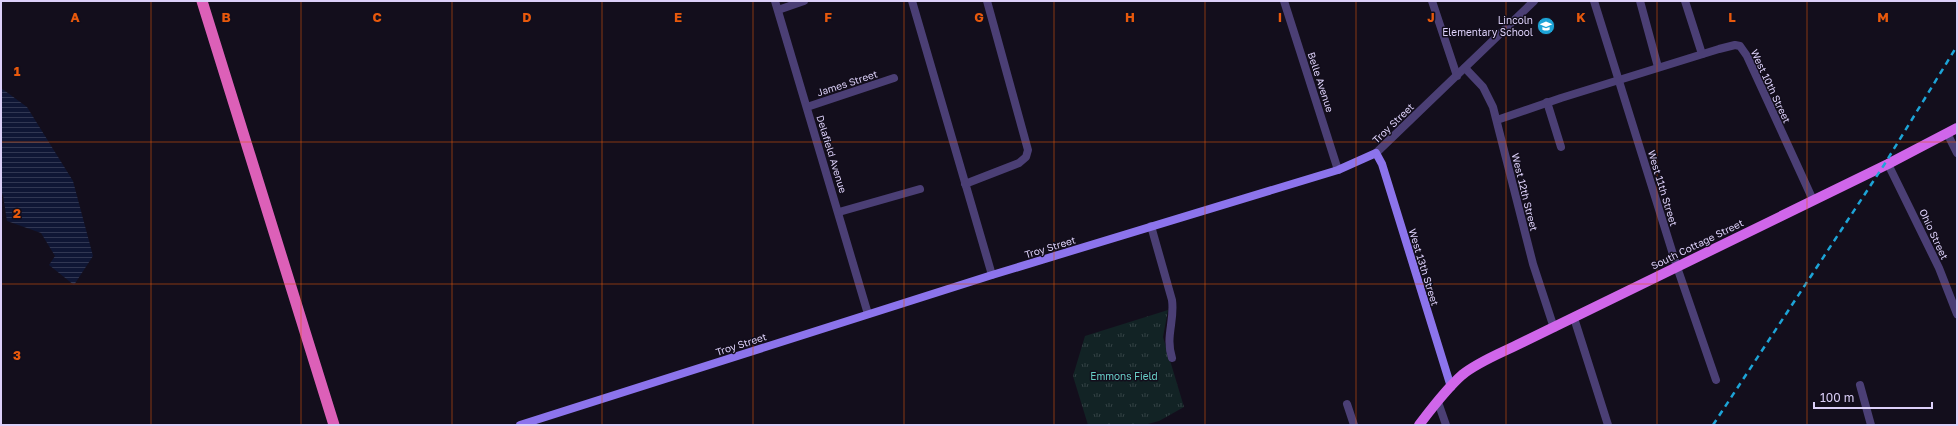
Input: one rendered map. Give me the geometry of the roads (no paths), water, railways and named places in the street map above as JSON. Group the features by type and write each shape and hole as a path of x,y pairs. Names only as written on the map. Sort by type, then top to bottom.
{"highway":[{"path":"202,1 334,425"}],"main road":[{"name":"South Cottage Street","path":"1419,425 1451,387 1471,369 1888,164 1957,128"},
{"name":"Troy Street","path":"520,425 992,275 1338,170 1376,153"},
{"name":"West 13th Street","path":"1376,153 1382,164 1451,387"}],"street":[{"name":"Delafield Avenue","path":"775,1 839,212 868,314"},
{"path":"778,10 804,1"},
{"path":"912,1 992,275"},
{"path":"965,184 1019,163 1026,157 1028,150 987,1"},
{"name":"Belle Avenue","path":"1284,1 1338,170"},
{"path":"1432,1 1457,76"},
{"name":"Troy Street","path":"1376,153 1534,1"},
{"name":"West 11th Street","path":"1594,1 1677,267 1716,380"},
{"path":"1640,1 1658,67"},
{"path":"1685,1 1702,54"},
{"name":"West 10th Street","path":"1497,120 1619,79 1735,45 1743,49 1813,200"},
{"name":"West 12th Street","path":"1465,68 1488,94 1497,120 1533,264 1554,328"},
{"name":"James Street","path":"807,107 894,78"},
{"path":"1547,102 1561,147"},
{"path":"1947,132 1957,153"},
{"name":"Ohio Street","path":"1888,164 1939,268 1957,314"},
{"path":"839,212 920,189"},
{"path":"1151,226 1172,300 1173,312 1168,342 1172,358"},
{"path":"1574,318 1608,425"},
{"path":"1860,385 1871,425"},
{"path":"1438,402 1446,425"},
{"path":"1347,404 1354,425"}],"water":[{"path":"1,88 27,107 73,181 93,256 74,285 49,265 55,256 41,233 7,221 3,195 1,193"}],"railway":[{"path":"1713,425 1884,165 1957,46"}],"place":[{"name":"Lincoln Elementary School","path":"1546,26"}],"park label":[{"name":"Emmons Field","path":"1124,376"}]}
